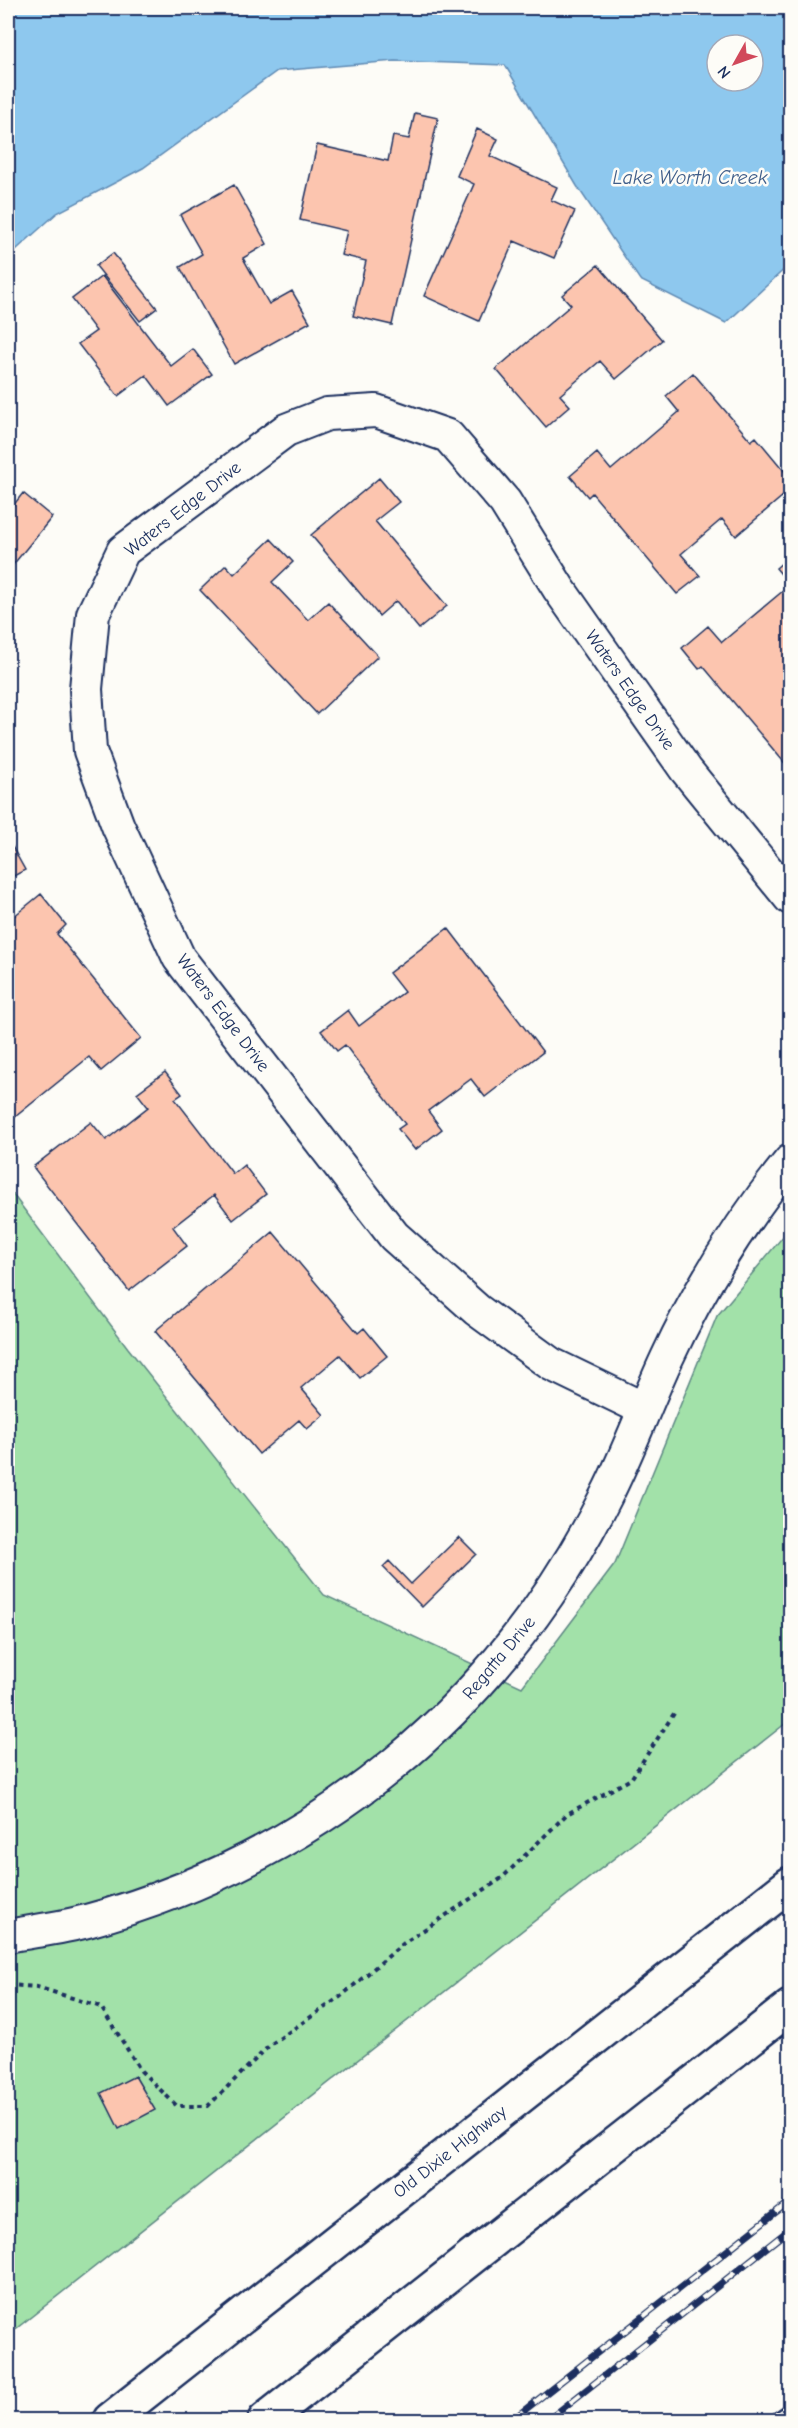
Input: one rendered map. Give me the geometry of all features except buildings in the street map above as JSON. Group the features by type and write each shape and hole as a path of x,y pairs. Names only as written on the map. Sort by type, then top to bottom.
{"main road":[{"name":"Old Dixie Highway","path":"110,2421 790,1884"},
{"path":"265,2421 790,2007"}],"street":[{"name":"Waters Edge Drive","path":"644,1409 551,1364 477,1310 394,1236 179,958 118,826 90,751 86,689 93,614 123,551 286,430 327,414 376,411 448,436 505,502 559,590 686,770 790,898"},
{"name":"Regatta Drive","path":"8,1936 85,1922 199,1883 276,1845 334,1811 382,1775 450,1715 524,1629 563,1574 607,1495 669,1354 714,1270 790,1161"}],"lane":[{"path":"780,2421 790,2413"}],"path":[{"path":"8,1985 38,1987 101,2007 141,2071 177,2106 208,2106 270,2045 340,1996 404,1943 502,1878 567,1814 631,1779 675,1712"}],"green space":[{"path":"8,1188 128,1348 324,1595 522,1687 615,1564 717,1316 790,1228 790,1720 8,2335"}],"water":[{"name":"Lake Worth Creek","path":"8,8 790,8 790,264 726,323 640,280 577,186 505,65 395,61 277,71 143,168 57,213 8,257"}],"railway":[{"path":"512,2420 790,2201"},
{"path":"548,2420 790,2229"}]}
